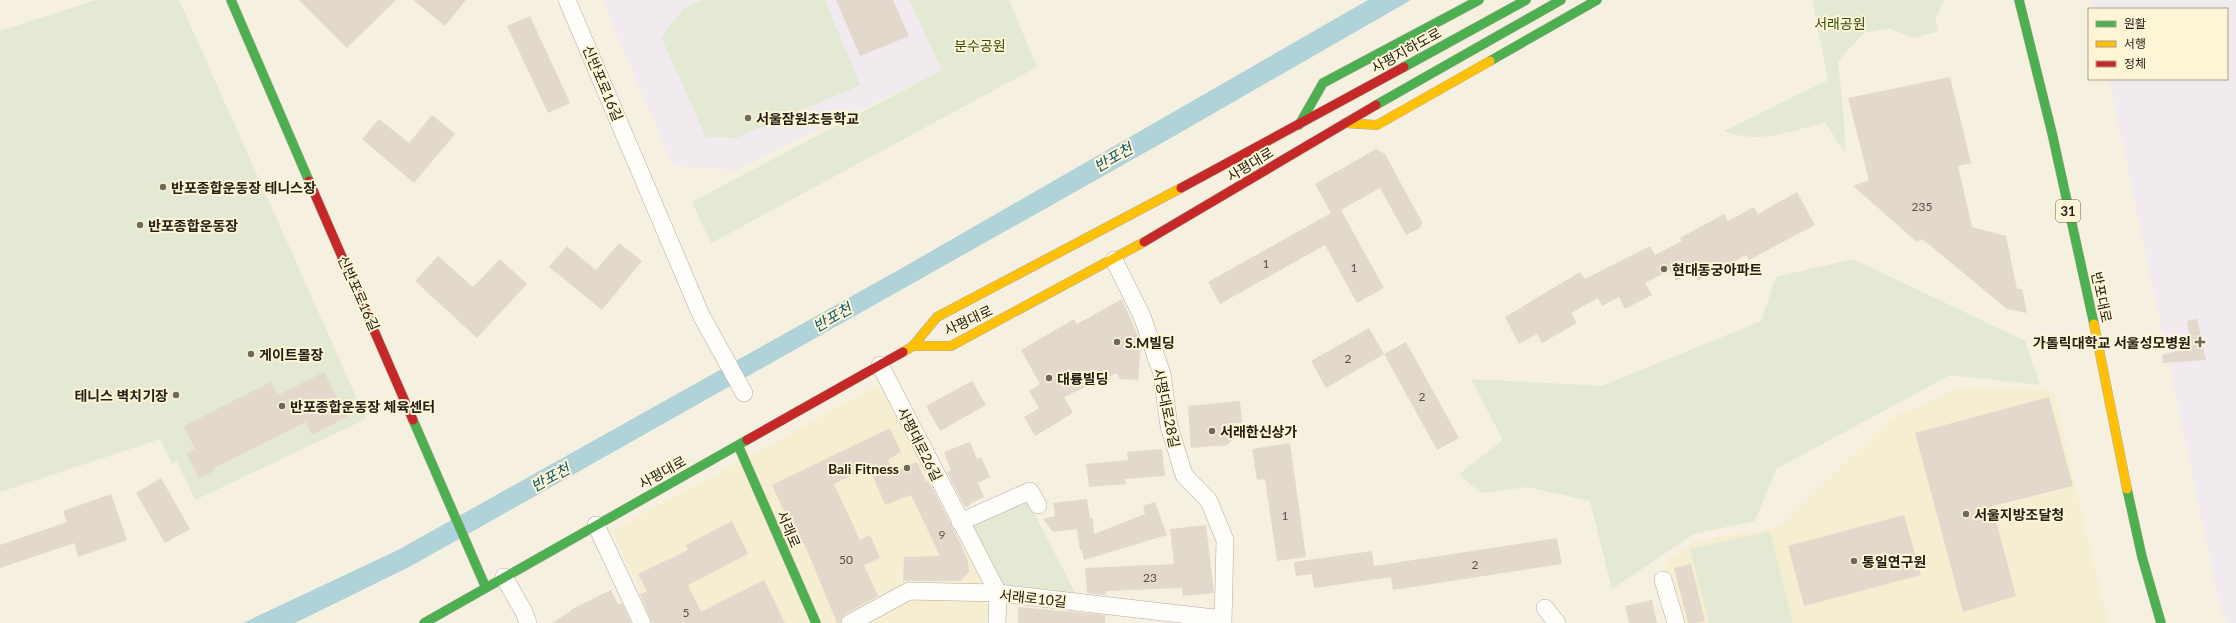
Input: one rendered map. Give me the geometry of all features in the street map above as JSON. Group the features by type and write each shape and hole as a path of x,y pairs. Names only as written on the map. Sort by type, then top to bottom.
{"main road":[{"name":"신반포로16길","path":"231,0 486,588"},
{"path":"1299,125 1323,83 1479,0"},
{"name":"사평지하도로","path":"1299,125 1526,0"},
{"path":"1345,123 1561,0"},
{"path":"1345,123 1377,125 1597,0"},
{"name":"반포대로","path":"2019,0 2037,70 2101,358 2130,503 2152,593 2161,623"},
{"name":"사평대로","path":"913,346 952,346 1114,260 1345,123"},
{"name":"사평대로","path":"424,623 913,346 937,317 1299,125"},
{"name":"서래로","path":"738,445 816,623"}],"street":[{"name":"신반포로16길","path":"567,0 704,321 744,393"},
{"name":"사평대로28길","path":"1114,260 1142,316 1162,374 1169,426 1184,475 1209,501 1225,540 1223,621"},
{"name":"사평대로26길","path":"880,365 998,593"},
{"path":"960,522 1030,491 1038,505"},
{"path":"596,525 642,623"},
{"path":"504,577 524,612 528,623"},
{"path":"1664,580 1676,623"},
{"name":"서래로10길","path":"850,623 909,591 998,593 1116,615 1223,621"},
{"path":"997,623 998,593"},
{"path":"1545,608 1557,623"}],"shaded area":[{"name":"서울잠원초등학교","path":"602,0 909,0 942,70 735,170 673,166"},
{"name":"가톨릭대학교 서울성모병원","path":"2092,0 2236,0 2236,623 2227,623 2220,606 2109,80 2228,80 2228,8 2094,8"},
{"path":"879,385 981,581 987,602 987,623 656,623 612,531"},
{"path":"1962,387 2053,391 2108,623 1682,623 1665,563 1695,542 1781,526 1891,418"}],"green space":[{"name":"반포종합운동장","path":"96,0 179,0 366,419 195,500 177,461 172,464 160,439 0,492 0,31"},
{"path":"703,0 825,0 860,85 736,138 706,137 661,37 684,8"},
{"name":"분수공원","path":"909,0 1009,0 1037,67 711,243 692,202 942,70"},
{"name":"서래공원","path":"1812,0 1944,0 1935,20 1939,31 1914,38 1889,28 1864,33 1838,61 1844,120 1845,153 1825,122 1762,137 1749,137 1724,131 1828,80"},
{"path":"1853,259 2025,341 2040,385 1950,375 1776,469 1755,521 1694,534 1612,589 1590,501 1527,487 1481,493 1459,474 1503,440 1471,379 1602,386 1761,321 1776,277"},
{"path":"1027,500 1077,596 1002,586 970,526"},
{"path":"1770,531 1793,623 1709,623 1690,549"}],"water":[{"name":"반포천","path":"1368,0 1411,0 1176,135 411,566 295,623 243,623 398,550 902,268"}],"building":[{"path":"299,0 396,0 347,48"},
{"path":"413,0 466,0 445,26"},
{"path":"836,0 893,0 909,36 860,56"},
{"path":"530,16 570,103 548,113 507,26"},
{"path":"1950,77 1971,163 1958,166 1972,227 2006,236 2017,289 2022,289 2027,313 2007,309 1922,239 1917,242 1853,186 1869,180 1848,98"},
{"path":"432,115 455,134 414,183 362,139 379,119 409,143"},
{"path":"1376,149 1385,154 1422,222 1420,228 1406,235 1380,188 1341,210 1384,288 1357,303 1325,245 1220,304 1208,282 1331,213 1315,184"},
{"name":"현대동궁아파트","path":"1797,192 1815,225 1749,260 1746,255 1698,281 1693,272 1676,281 1670,270 1645,283 1652,295 1625,309 1619,297 1602,306 1598,298 1571,313 1577,323 1542,343 1537,334 1519,344 1505,317 1580,272 1585,279 1650,246 1655,255 1682,241 1680,238 1724,214 1728,221 1754,207 1758,214"},
{"path":"619,243 642,261 602,310 549,267 567,246 596,270"},
{"path":"438,256 473,287 500,259 527,284 477,338 415,281"},
{"path":"1122,299 1141,343 1138,380 1120,379 1117,373 1064,397 1073,413 1035,436 1024,417 1039,408 1029,391 1040,384 1021,350 1074,319 1077,324"},
{"path":"2197,319 2206,360 2163,363 2162,355 2191,348 2187,321"},
{"path":"1369,328 1384,354 1326,388 1311,361"},
{"path":"1406,342 1459,438 1437,450 1384,354"},
{"name":"반포종합운동장 체육센터","path":"324,372 347,417 312,435 306,422 212,469 214,471 199,478 186,453 195,449 184,426 271,382 278,395"},
{"path":"972,381 986,405 940,431 926,406"},
{"path":"2049,397 2073,486 1992,506 2016,596 1963,612 1915,433"},
{"name":"서래한신상가","path":"1240,401 1242,423 1234,423 1235,438 1227,445 1191,448 1188,406"},
{"path":"890,428 901,452 888,460 893,471 917,462 926,482 928,480 954,530 968,561 969,572 960,581 903,581 904,557 940,556 911,495 885,505 869,467 834,484 860,540 870,535 880,558 864,565 878,596 845,614 840,623 837,623 804,543 800,545 772,485"},
{"path":"970,442 977,459 981,457 990,477 978,483 984,497 965,507 947,472 951,470 944,452"},
{"path":"1290,443 1306,557 1277,561 1265,479 1257,480 1252,449"},
{"path":"1162,449 1165,476 1125,479 1126,484 1089,487 1086,464 1128,460 1127,452"},
{"path":"161,478 190,529 165,543 136,493"},
{"path":"111,494 127,540 78,557 74,543 0,568 0,545 67,522 63,511"},
{"path":"1087,499 1090,518 1093,518 1094,534 1145,514 1143,506 1155,502 1167,535 1084,560 1082,550 1080,550 1077,529 1053,532 1043,519 1055,516 1053,503"},
{"name":"통일연구원","path":"1904,515 1921,575 1804,606 1788,546"},
{"path":"732,521 748,554 688,585 701,612 764,580 785,623 652,623 640,594 647,591 638,574 688,550 686,545"},
{"path":"1206,525 1214,593 1183,596 1182,588 1106,591 1105,595 1087,593 1085,568 1174,564 1170,529"},
{"path":"1557,538 1562,564 1393,590 1391,577 1314,588 1312,574 1296,576 1294,562 1372,551 1374,566"},
{"path":"1691,564 1705,621 1695,623 1688,623 1674,568"},
{"path":"611,590 618,604 622,603 631,623 552,623 571,611 570,610"},
{"path":"1652,600 1657,623 1629,623 1625,606"},
{"path":"1018,607 1105,615 1105,623 1018,623"}],"traffic: fast":[{"path":"231,0 309,181"},
{"path":"1299,125 1323,83 1479,0"},
{"path":"1404,67 1526,0"},
{"path":"1376,105 1561,0"},
{"path":"1490,61 1597,0"},
{"path":"2019,0 2052,133 2094,324"},
{"path":"413,420 486,588"},
{"path":"424,623 747,440"},
{"path":"738,445 816,623"},
{"path":"2127,489 2142,557 2161,623"}],"traffic: slow":[{"path":"1345,123 1377,125 1490,61"},
{"path":"903,352 913,346 937,317 1181,188"},
{"path":"913,346 951,346 1144,242"},
{"path":"2094,324 2127,489"}],"traffic: jam":[{"path":"1181,188 1404,67"},
{"path":"1144,242 1376,105"},
{"path":"309,181 413,420"},
{"path":"747,440 903,352"}],"place":[{"name":"서울잠원초등학교","path":"748,118"},
{"name":"반포종합운동장 테니스장","path":"163,187"},
{"name":"반포종합운동장","path":"140,225"},
{"name":"현대동궁아파트","path":"1664,269"},
{"name":"S.M빌딩","path":"1117,342"},
{"name":"가톨릭대학교 서울성모병원","path":"2200,342"},
{"name":"게이트볼장","path":"251,354"},
{"name":"대륭빌딩","path":"1049,378"},
{"name":"테니스 벽치기장","path":"176,395"},
{"name":"반포종합운동장 체육센터","path":"282,406"},
{"name":"서래한신상가","path":"1212,431"},
{"name":"Bali Fitness","path":"907,468"},
{"name":"서울지방조달청","path":"1966,514"},
{"name":"통일연구원","path":"1854,561"}]}
